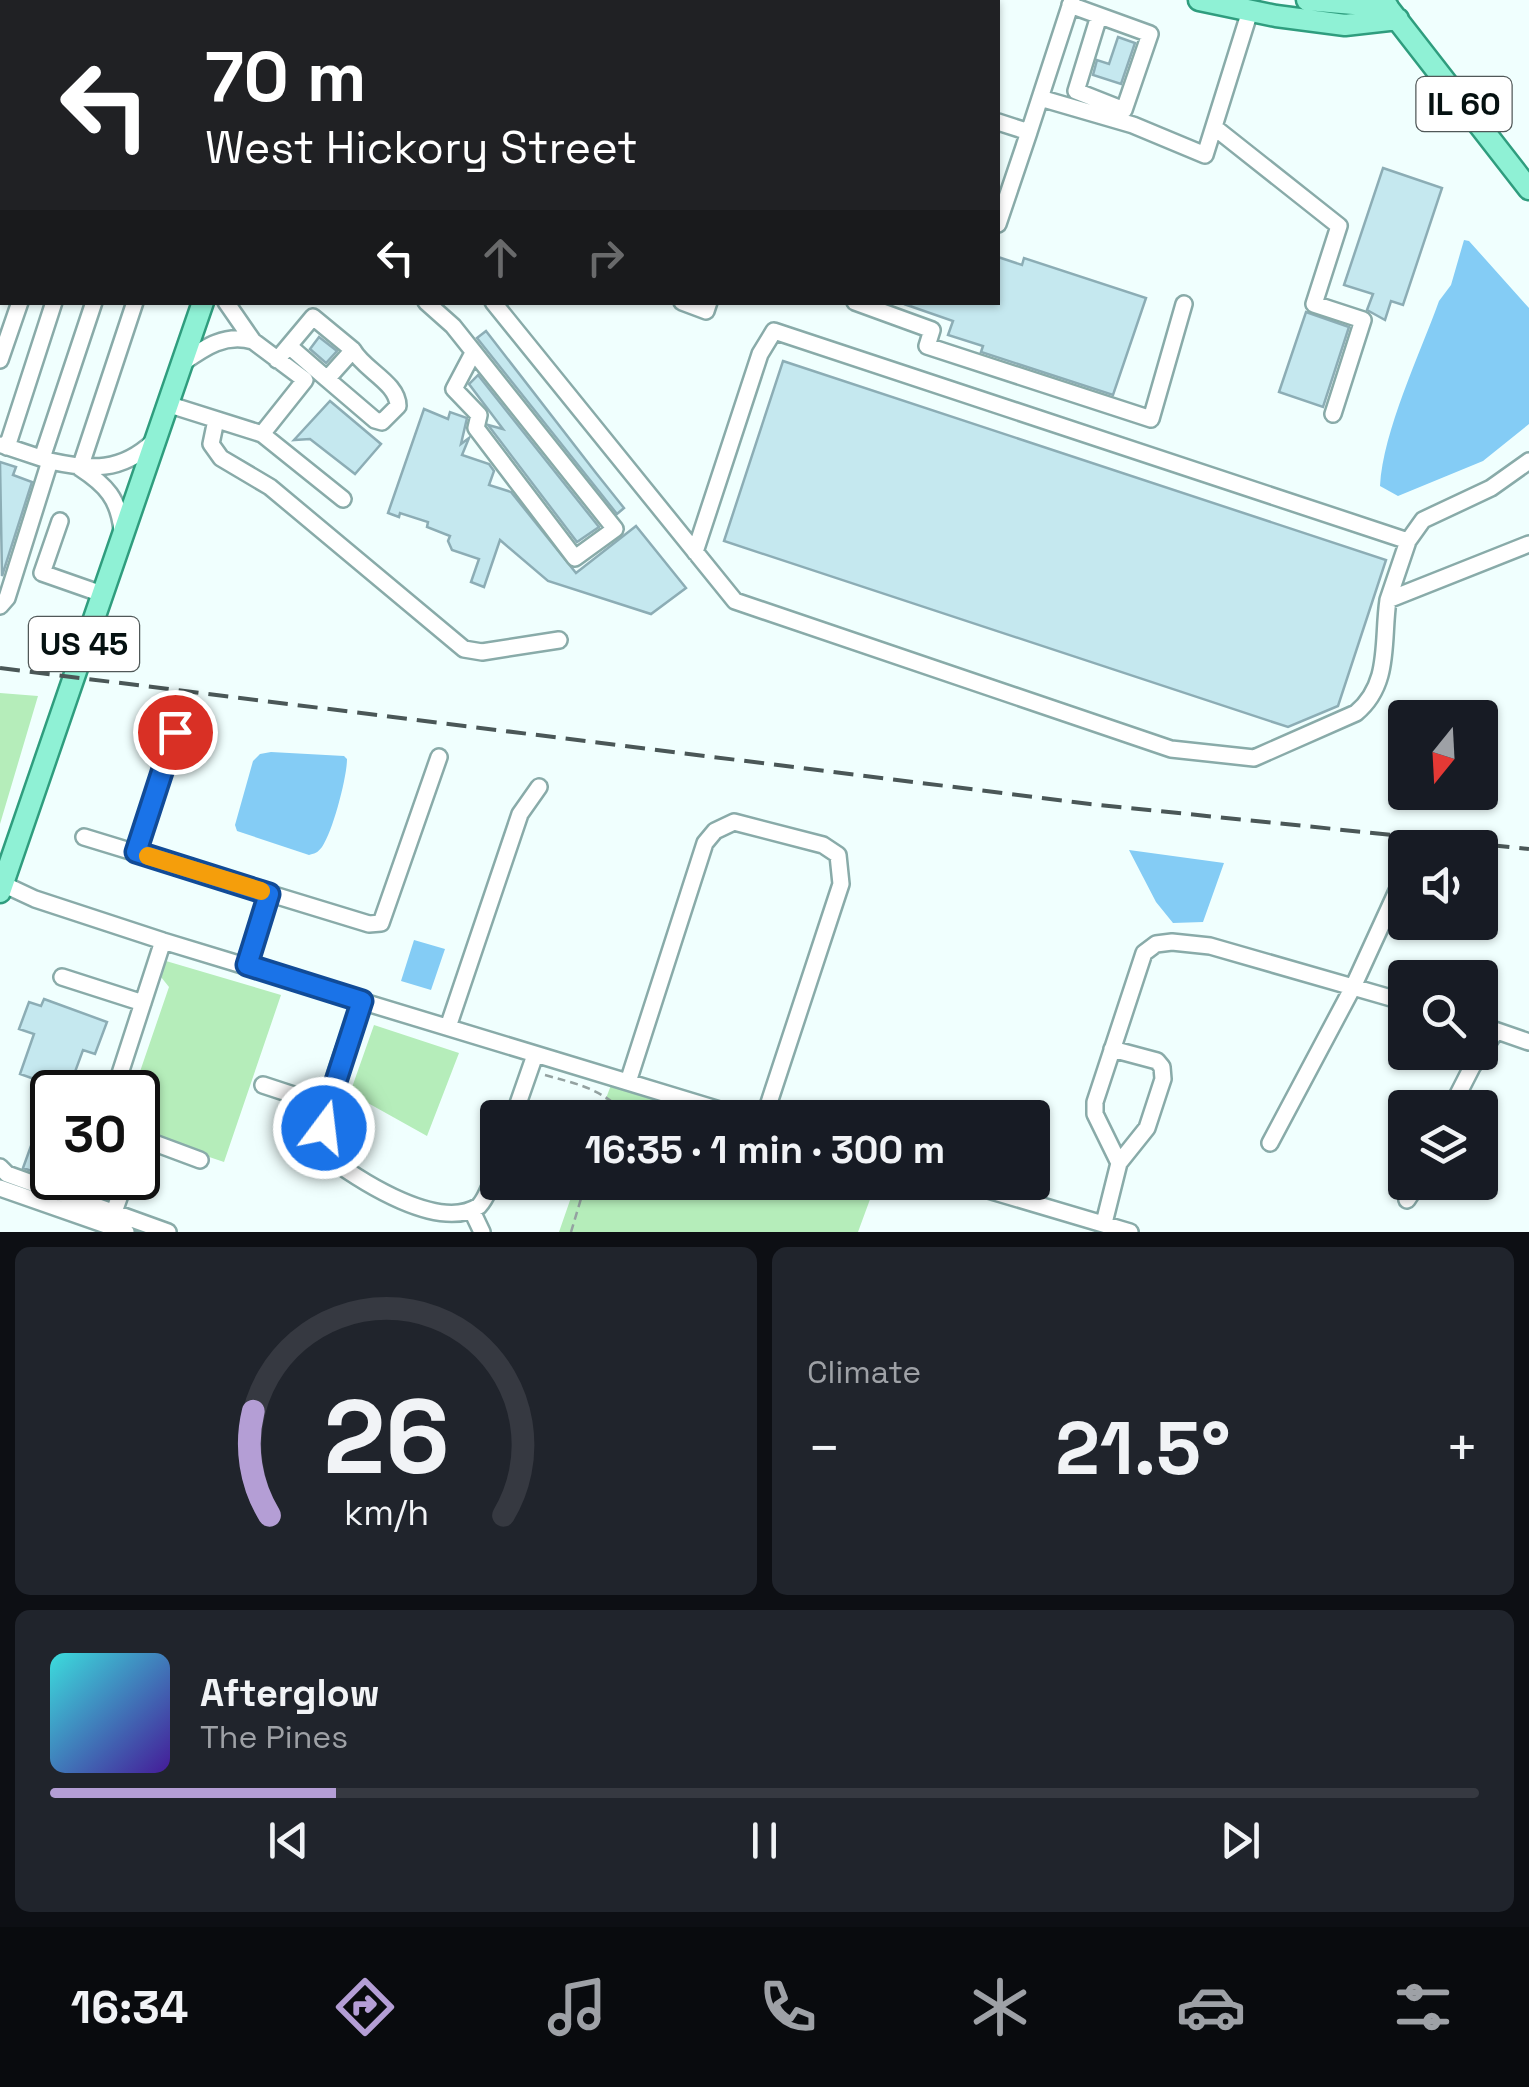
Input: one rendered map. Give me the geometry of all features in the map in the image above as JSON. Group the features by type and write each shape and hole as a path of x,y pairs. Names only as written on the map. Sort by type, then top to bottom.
{"main road":[{"path":"1199,0 1346,25 1392,7"},
{"path":"1306,0 1392,7"},
{"name":"IL 60","path":"1392,7 1529,190"},
{"name":"US 45","path":"1,888 203,305"}],"street":[{"path":"1000,218 1071,3 1150,34 1124,110 1076,91"},
{"path":"1040,98 1133,125 1205,155 1250,11"},
{"path":"1062,104 1076,91 1099,16"},
{"path":"1000,123 1029,132"},
{"path":"1214,126 1339,226 1314,304 1363,320 1333,414"},
{"path":"863,305 932,330 927,346 1151,419 1184,304"},
{"path":"0,360 19,305"},
{"path":"53,305 4,445 80,468 105,484 121,517 122,535"},
{"path":"0,606 7,598 93,305"},
{"path":"80,468 135,305"},
{"path":"228,305 252,341"},
{"path":"429,305 453,326 615,529 575,558 476,428 479,415 454,389 473,353"},
{"path":"495,305 735,602 1172,750 1254,758 1370,702 1383,677 1388,600 1408,541 1423,520 1490,488 1529,460"},
{"path":"277,360 313,317 396,393 398,406 382,422 375,420 289,346"},
{"path":"695,552 760,354 774,331 1408,541"},
{"path":"182,364 224,339 240,337 252,341 305,380 262,434"},
{"path":"327,379 353,350"},
{"path":"168,404 262,434 343,499"},
{"path":"216,420 211,444 221,458 270,487 464,649 482,652 559,640"},
{"path":"80,468 118,466 155,440"},
{"path":"60,521 42,573 102,594"},
{"path":"1388,600 1529,544"},
{"path":"136,852 175,732"},
{"path":"84,836 369,924 381,923 438,757"},
{"path":"448,1027 520,814 540,787"},
{"path":"628,1082 706,843 715,831 734,822 823,845 838,854 841,884 770,1100"},
{"path":"1,888 448,1027 532,1063 628,1082 687,1100"},
{"path":"247,965 269,894"},
{"path":"1270,1143 1354,987 1388,911"},
{"path":"121,1070 163,941"},
{"path":"1119,1163 1094,1109 1144,953 1156,944 1210,946 1388,997"},
{"path":"62,977 144,1003"},
{"path":"362,1001 327,1106 324,1146 328,1158 416,1213 450,1221 472,1211 482,1200"},
{"path":"1498,1031 1529,1042"},
{"path":"1104,1224 1119,1163 1147,1128 1164,1079 1158,1061 1112,1048"},
{"path":"519,1100 532,1063"},
{"path":"263,1085 327,1106"},
{"path":"160,1145 200,1160"},
{"path":"0,1167 7,1174 119,1226"},
{"path":"0,1188 119,1226 168,1232"},
{"path":"119,1226 123,1200"},
{"path":"1022,1200 1130,1232"},
{"path":"472,1211 482,1232"}],"path":[{"path":"532,1063 592,1088 608,1100"},
{"path":"570,1232 580,1200"}],"green space":[{"path":"0,693 38,696 0,824"},
{"path":"166,961 281,995 224,1162 160,1140 160,1070 141,1070 169,987 161,977"},
{"path":"374,1025 459,1053 427,1136 350,1093"},
{"path":"611,1085 661,1100 605,1100"},
{"path":"570,1200 870,1200 858,1232 559,1232"}],"water":[{"path":"1464,240 1529,308 1529,424 1483,461 1398,496 1380,486 1388,441 1439,301 1451,285"},
{"path":"260,754 347,759 335,817 322,847 315,853 309,855 237,831 235,825 253,761"},
{"path":"1129,850 1224,863 1203,922 1173,923 1156,902"},
{"path":"414,940 445,949 431,990 401,981"}],"building":[{"path":"1118,37 1135,43 1121,84 1093,75 1097,60 1109,64"},
{"path":"1383,168 1442,188 1403,305 1391,301 1385,320 1367,310 1373,294 1344,285"},
{"path":"1000,258 1022,265 1024,258 1146,298 1113,395 981,352 983,346 948,335 953,321 907,305 1000,305"},
{"path":"1306,312 1349,327 1323,407 1279,392"},
{"path":"486,331 624,508 617,514 477,338"},
{"path":"319,337 337,351 326,363 310,349"},
{"path":"783,361 1386,560 1338,706 1288,727 724,541"},
{"path":"478,375 599,527 577,542 488,425 503,429 469,384"},
{"path":"330,401 381,444 355,474 310,439 294,440"},
{"path":"424,409 448,419 450,412 467,418 461,444 469,438 462,455 489,464 494,471 489,485 511,492 576,573 636,526 686,588 651,614 548,581 500,540 484,587 471,582 479,559 452,550 450,536 427,527 428,522 388,513"},
{"path":"0,462 16,467 13,475 32,482 2,576"},
{"path":"44,999 107,1022 95,1054 83,1050 76,1070 30,1070 30,1078 20,1074 34,1034 19,1029 29,1002 41,1006"},
{"path":"30,1149 30,1171 23,1168"}],"railway":[{"path":"0,668 1090,804 1529,849"}],"slow traffic":[{"path":"148,856 261,891"}],"route":[{"path":"175,732 136,852 269,894 247,965 362,1001 324,1128"}]}
